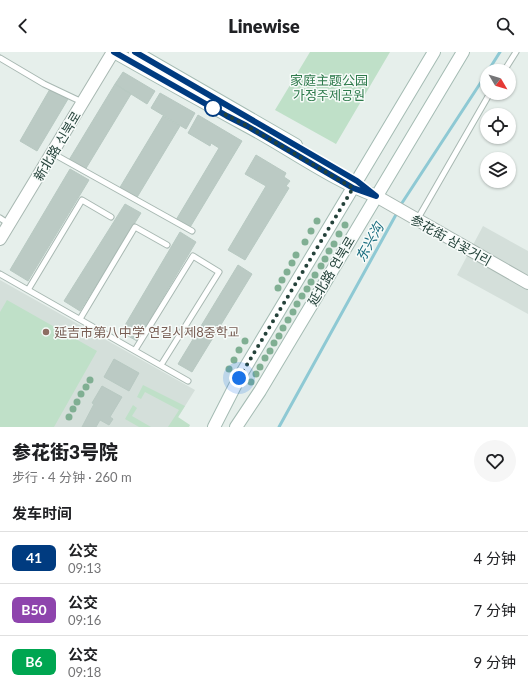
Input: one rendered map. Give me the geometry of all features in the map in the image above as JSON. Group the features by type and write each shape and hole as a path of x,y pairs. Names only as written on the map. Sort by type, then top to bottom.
{"main road":[{"name":"新北路 신북로","path":"0,239 5,221 52,153 113,52"},
{"name":"参花街 삼꽃거리","path":"113,52 227,116 355,184"},
{"name":"参花街 삼꽃거리","path":"135,52 376,196 391,207 528,283"},
{"name":"延北路 연북로","path":"214,427 239,378 434,52"},
{"name":"延北路 연북로","path":"236,427 260,391 463,52"}],"lane":[{"path":"508,64 516,52"},
{"path":"0,58 44,84 83,103"},
{"path":"417,221 486,100"},
{"path":"52,153 192,231"},
{"path":"28,290 82,200 111,217"},
{"path":"80,319 135,227 167,245"},
{"path":"135,350 193,256 219,272 161,365"},
{"path":"0,274 188,380"}],"shaded area":[{"path":"483,226 528,251 528,314 457,275"},
{"name":"延吉市第八中学 연길시제8중학교","path":"0,280 195,390 172,427 0,427"}],"green space":[{"name":"家庭主题公园 가정주제공원","path":"310,52 390,52 336,144 275,110"},
{"path":"7,300 97,351 54,427 0,427 0,312"},
{"path":"143,385 185,406 178,417 190,425 189,427 168,427 179,410 145,392 141,399 137,397"},
{"path":"133,405 137,408 132,416 151,427 139,427 125,419"}],"building":[{"path":"123,72 155,91 147,104 115,84"},
{"path":"115,84 131,94 85,170 69,160"},
{"path":"50,89 68,99 37,151 20,141"},
{"path":"160,93 195,113 186,129 151,108"},
{"path":"198,115 242,141 189,229 176,220 219,148 211,143 210,146 188,133"},
{"path":"163,116 180,126 136,199 119,189"},
{"path":"256,155 286,173 284,177 290,181 286,186 289,188 245,260 228,250 266,186 245,174"},
{"path":"70,169 89,180 28,281 10,270"},
{"path":"125,204 141,213 80,311 64,301"},
{"path":"180,232 196,242 137,341 121,332"},
{"path":"238,265 252,274 192,372 178,364"},
{"path":"114,359 139,373 129,391 104,377"},
{"path":"102,386 122,397 110,417 113,419 109,425 100,420 96,427 82,427 94,404 92,403"}],"waterway":[{"name":"东兴沟","path":"492,64 500,52"},
{"name":"东兴沟","path":"400,206 480,84"},
{"name":"东兴沟","path":"279,427 398,211"}],"bus line":[{"name":"41","path":"114,52 247,126 353,188 376,196 357,181 245,114 135,52"}],"place":[{"name":"延吉市第八中学 연길시제8중학교","path":"46,332"}],"route":[{"path":"213,108 247,126 353,188 239,378"}]}
